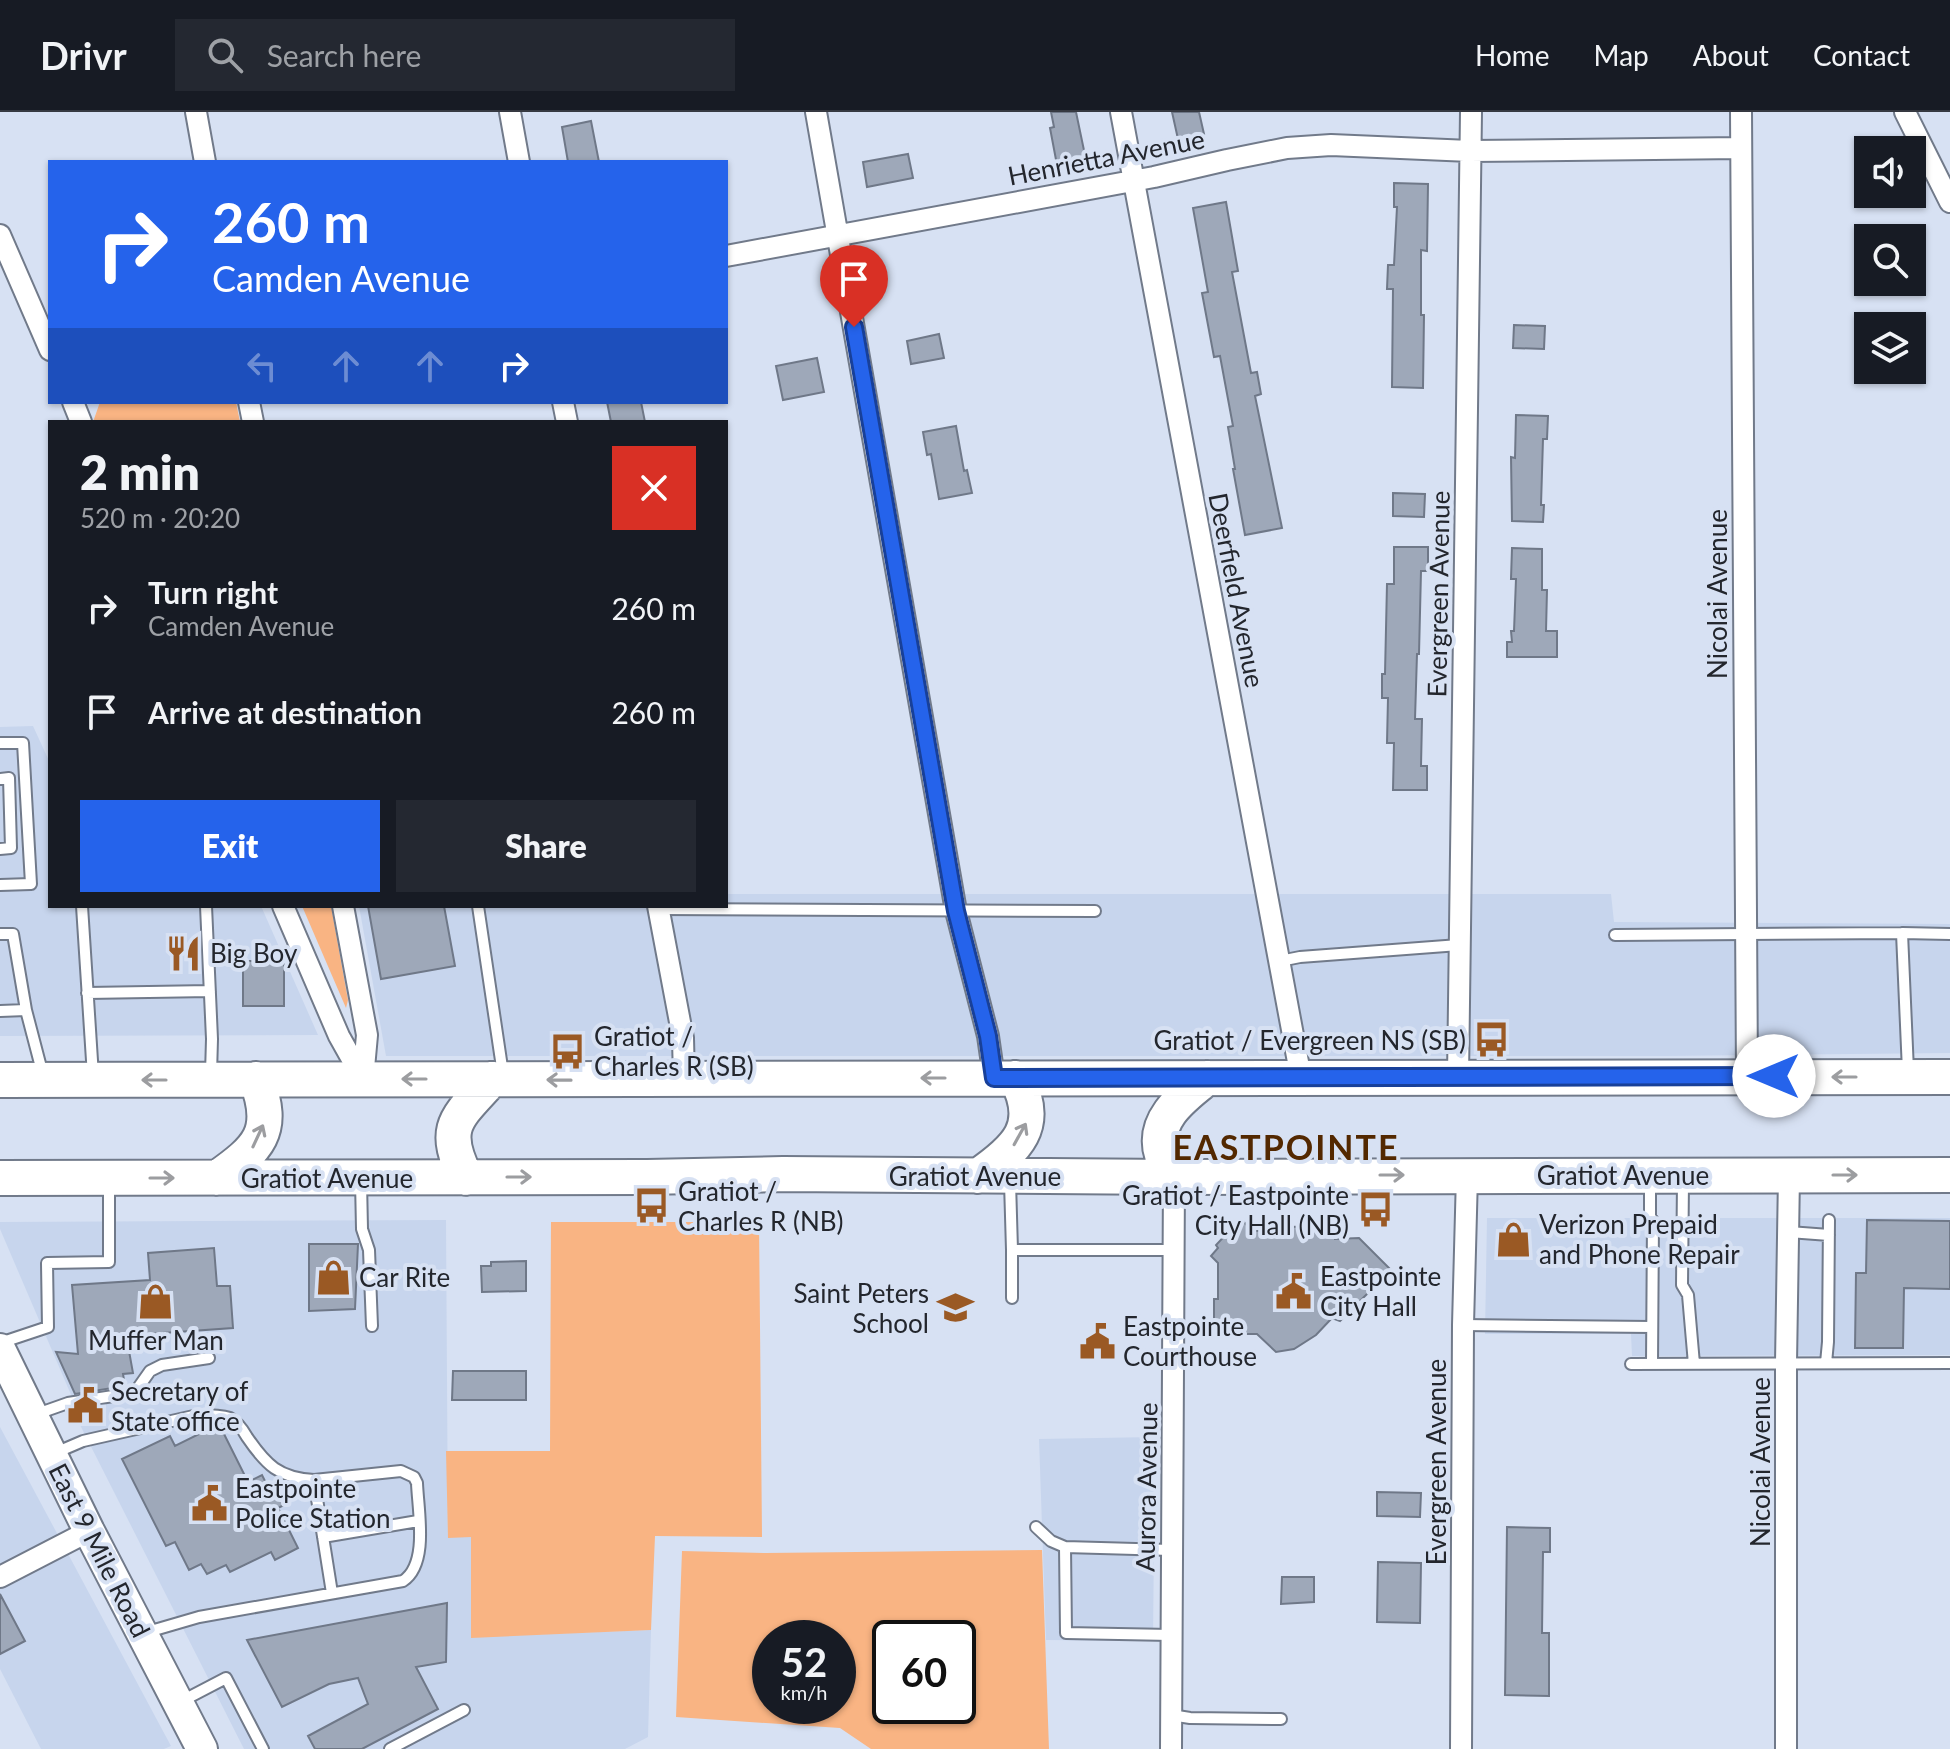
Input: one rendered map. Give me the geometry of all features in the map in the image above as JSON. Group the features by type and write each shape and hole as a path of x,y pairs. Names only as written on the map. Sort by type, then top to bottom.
{"main road":[{"path":"0,1080 1950,1077"},
{"path":"994,1176 999,1161 1011,1149 1028,1116 1023,1090 1005,1078"},
{"path":"1174,1177 1162,1154 1161,1129 1183,1097 1207,1078"},
{"path":"217,1178 243,1159 262,1133 265,1105 256,1079"},
{"path":"466,1178 452,1135 463,1113 498,1079"},
{"name":"Gratiot Avenue","path":"0,1178 361,1179 783,1174 1174,1177 1950,1175"},
{"name":"East 9 Mile Road","path":"1,1353 202,1749"}],"street":[{"path":"196,112 205,160"},
{"path":"510,112 519,160"},
{"path":"816,112 956,911 988,1036 1005,1078"},
{"name":"Deerfield Avenue","path":"1121,112 1301,1078"},
{"name":"Evergreen Avenue","path":"1458,1077 1471,112"},
{"name":"Nicolai Avenue","path":"1741,112 1747,1076"},
{"path":"1905,112 1950,202"},
{"name":"Henrietta Avenue","path":"728,256 1134,180 1287,148 1331,145 1470,151 1740,148"},
{"path":"0,235 48,345"},
{"path":"284,908 339,1036 363,1079"},
{"path":"343,908 367,1035 363,1079"},
{"path":"658,908 683,1038 684,1080"},
{"name":"Evergreen Avenue","path":"1461,1749 1463,1325 1467,1175"},
{"name":"Nicolai Avenue","path":"1786,1749 1789,1175"},
{"name":"Aurora Avenue","path":"1171,1749 1174,1177"},
{"path":"0,1577 89,1531"}],"lane":[{"path":"0,743 23,743 31,884 0,885"},
{"path":"0,779 9,778 11,848 0,849"},
{"path":"82,908 94,1080"},
{"path":"206,908 211,1080"},
{"path":"478,908 498,1079"},
{"path":"658,908 1095,911"},
{"path":"1902,933 1909,1077"},
{"path":"0,934 13,934 26,1010 45,1080"},
{"path":"1615,935 1950,934"},
{"path":"1280,961 1459,945"},
{"path":"87,993 210,991"},
{"path":"0,1011 26,1010"},
{"path":"1652,1363 1653,1221 1650,1216 1666,1175"},
{"path":"1666,1175 1682,1285 1688,1295 1694,1364"},
{"path":"994,1176 1012,1250 1012,1298"},
{"path":"1,1353 48,1327 47,1263 109,1262 109,1179"},
{"path":"361,1179 362,1229 369,1250 372,1326"},
{"path":"1826,1363 1829,1220"},
{"path":"1789,1232 1829,1235"},
{"path":"1012,1250 1174,1250"},
{"path":"1463,1325 1652,1327"},
{"path":"32,1416 68,1403 126,1394 138,1388 150,1371 162,1365 209,1358"},
{"path":"1631,1364 1950,1363"},
{"path":"51,1454 83,1441 198,1415 216,1416 232,1419 240,1426 262,1459 273,1468 300,1479 401,1471 414,1477 417,1483 420,1552 410,1576 403,1581 199,1617 142,1634"},
{"path":"314,1480 332,1593"},
{"path":"323,1537 418,1521"},
{"path":"1036,1527 1051,1541 1065,1547 1171,1550"},
{"path":"1065,1547 1066,1633 1171,1635"},
{"path":"178,1703 226,1678 263,1749"},
{"path":"390,1749 464,1710"},
{"path":"1171,1715 1281,1719"}],"shaded area":[{"path":"99,404 236,404 240,420 94,420"},
{"path":"33,726 48,759 48,908 262,908 318,1035 0,1036 0,727"},
{"path":"728,894 1611,894 1614,922 1950,924 1950,1053 1667,1056 386,1056 359,908 728,908"},
{"path":"303,908 331,908 348,1000 346,1008"},
{"path":"1487,1218 1950,1218 1950,1355 1632,1356 1631,1334 1485,1334"},
{"path":"446,1220 448,1537 471,1537 471,1637 651,1630 648,1737 625,1749 244,1749 73,1411 72,1397 0,1229 0,1222"},
{"path":"551,1222 759,1222 762,1537 655,1536 651,1630 471,1638 471,1537 448,1538 446,1451 550,1451"},
{"path":"0,1427 171,1746 164,1749 41,1749 0,1669"},
{"path":"1155,1437 1153,1641 1046,1640 1039,1439"},
{"path":"1042,1550 1049,1749 871,1749 840,1728 780,1724 856,1724 856,1620 752,1620 752,1722 676,1717 682,1551"}],"building":[{"path":"1051,112 1076,112 1086,160 1057,165 1050,128 1054,127"},
{"path":"1172,112 1199,112 1204,134 1178,139"},
{"path":"591,121 599,160 568,160 562,127"},
{"path":"908,154 913,178 867,187 863,162"},
{"path":"1394,183 1428,184 1427,251 1421,250 1423,388 1392,387 1393,289 1387,289 1388,265 1394,265 1397,207 1394,207"},
{"path":"1226,202 1238,271 1232,272 1251,373 1257,372 1261,394 1255,396 1282,528 1245,535 1228,427 1233,426 1220,356 1214,357 1202,293 1208,292 1193,208"},
{"path":"1514,325 1545,326 1544,349 1513,348"},
{"path":"939,334 944,358 911,364 907,341"},
{"path":"817,358 824,392 783,400 776,366"},
{"path":"607,404 641,404 645,420 611,420"},
{"path":"1516,415 1548,416 1547,439 1543,439 1543,522 1512,521 1511,457 1515,458"},
{"path":"956,426 964,471 967,470 972,493 939,499 931,454 927,455 923,432"},
{"path":"1393,493 1425,494 1424,517 1393,516"},
{"path":"1394,547 1428,547 1428,571 1421,571 1415,719 1422,719 1421,766 1427,766 1427,790 1393,790 1394,743 1387,743 1388,698 1382,698 1382,674 1385,674 1387,584 1394,584"},
{"path":"1512,548 1542,549 1542,590 1547,590 1546,631 1557,631 1557,657 1507,657 1507,642 1512,642 1511,631 1514,631 1516,579 1511,579"},
{"path":"368,908 444,908 455,966 381,979"},
{"path":"243,961 284,961 284,1006 243,1006"},
{"path":"1867,1220 1950,1221 1950,1289 1904,1288 1903,1348 1855,1348 1856,1273 1866,1273"},
{"name":"Eastpointe City Hall","path":"1244,1222 1252,1231 1335,1226 1335,1239 1359,1238 1391,1270 1340,1321 1332,1318 1316,1335 1294,1349 1276,1352 1257,1334 1214,1334 1218,1263 1211,1256 1218,1248 1216,1245 1232,1228 1236,1232"},
{"name":"Car Rite","path":"309,1244 358,1244 355,1309 309,1311"},
{"path":"214,1248 217,1286 230,1286 233,1328 135,1335 136,1340 127,1340 133,1373 123,1374 125,1386 75,1394 56,1352 78,1354 72,1285 150,1280 148,1253"},
{"path":"526,1261 526,1291 482,1292 481,1266 491,1266 491,1262"},
{"path":"453,1371 526,1371 526,1400 452,1400"},
{"path":"219,1424 248,1482 262,1475 269,1489 277,1485 286,1504 278,1508 298,1548 275,1560 271,1552 230,1572 226,1565 207,1574 201,1564 189,1570 175,1542 166,1546 122,1459 170,1436 175,1446"},
{"path":"1377,1492 1421,1493 1420,1517 1377,1516"},
{"path":"1507,1527 1550,1528 1550,1552 1543,1552 1542,1633 1549,1633 1549,1696 1505,1695"},
{"path":"1378,1562 1421,1563 1420,1623 1377,1622"},
{"path":"1282,1577 1314,1577 1314,1602 1281,1604"},
{"path":"0,1594 25,1641 0,1654"},
{"path":"447,1603 446,1662 416,1667 438,1709 362,1749 315,1749 308,1736 368,1704 358,1678 329,1684 282,1707 247,1640"}],"place":[{"name":"Big Boy","path":"184,953"},
{"name":"Gratiot / Evergreen NS (SB)","path":"1492,1040"},
{"name":"Gratiot / Charles R (SB)","path":"568,1051"},
{"name":"Gratiot / Charles R (NB)","path":"652,1206"},
{"name":"Gratiot / Eastpointe City Hall (NB)","path":"1375,1210"},
{"name":"Verizon Prepaid and Phone Repair","path":"1513,1239"},
{"name":"Car Rite","path":"333,1277"},
{"name":"Eastpointe City Hall","path":"1294,1291"},
{"name":"Muffer Man","path":"156,1301"},
{"name":"Saint Peters School","path":"955,1308"},
{"name":"Eastpointe Courthouse","path":"1097,1341"},
{"name":"Secretary of State office","path":"85,1406"},
{"name":"Eastpointe Police Station","path":"209,1503"}],"district":[{"name":"EASTPOINTE","path":"1286,1146"}],"route":[{"path":"854,327 956,911 988,1036 994,1078 1774,1076"}]}
